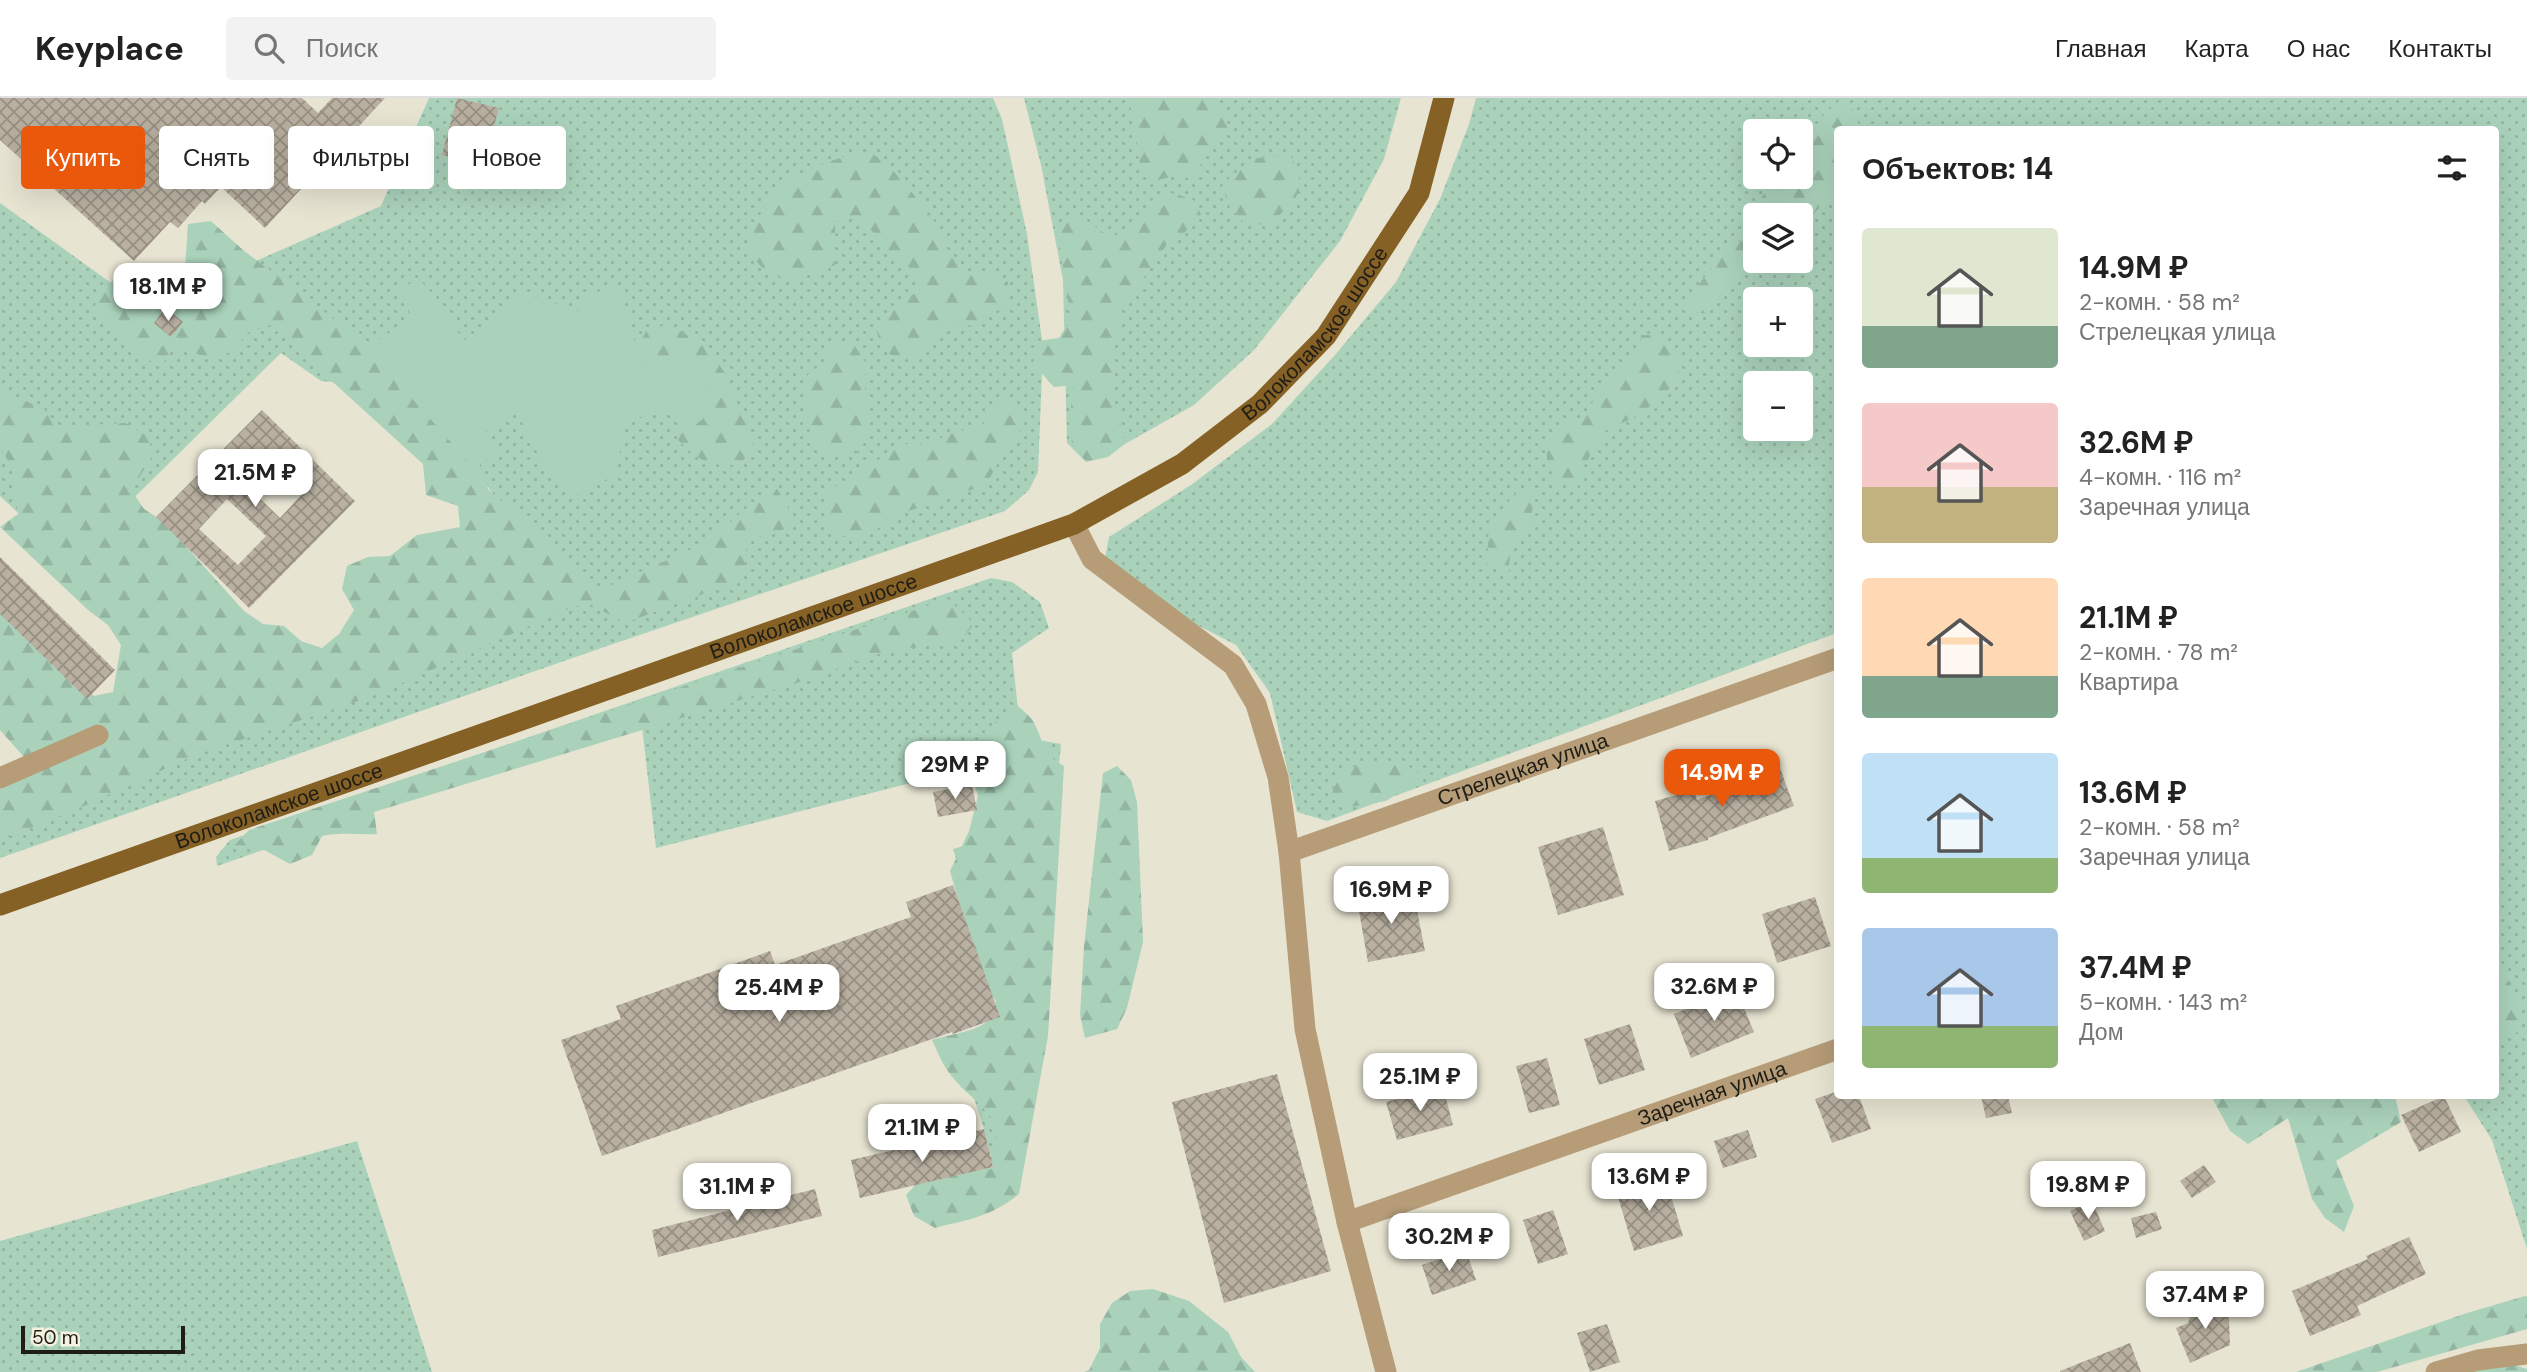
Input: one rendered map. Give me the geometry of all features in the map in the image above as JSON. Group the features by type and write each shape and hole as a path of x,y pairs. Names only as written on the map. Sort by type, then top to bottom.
{"main road":[{"name":"Волоколамское шоссе","path":"0,905 1074,524 1182,464 1260,404 1326,336 1419,192 1444,98"}],"street":[{"path":"1074,524 1093,559 1233,665 1256,704 1278,777 1289,852 1305,1029 1347,1222 1386,1372"},
{"name":"Стрелецкая улица","path":"1289,852 1834,659"},
{"path":"0,778 98,735"},
{"name":"Заречная улица","path":"1347,1222 1834,1050"},
{"path":"2436,1372 2478,1360 2527,1354"}],"green space":[{"path":"429,98 993,98 1002,119 1027,234 1043,347 1038,472 1029,490 1005,511 610,645 0,858 0,787 255,720 277,728 376,693 565,590 473,467 401,388 321,381 281,353 84,547 189,672 0,496 0,203 125,293 249,264 381,206 389,189 434,189 434,126 417,126"},
{"path":"1024,98 1401,98 1384,159 1340,241 1254,350 1194,405 1109,453 1084,460 1067,443 1063,280 1041,165"},
{"path":"1126,98 1220,98 1219,106 1229,126 1203,160 1194,178 1171,177 1148,182 1139,162 1134,116"},
{"path":"1476,98 2527,98 2527,1249 2492,1140 2466,1099 2499,1099 2499,126 1834,126 1834,634 1327,821 1297,812 1270,693 1236,645 1127,589 1103,568 1109,537 1191,485 1272,424 1396,282 1440,199 1469,124"},
{"path":"1839,101 1857,113 1859,126 1834,126 1834,192 1813,214 1813,203 1760,203 1768,189 1813,189 1813,130"},
{"path":"858,152 872,153 890,167 931,215 950,255 964,272 986,271 1008,282 1006,305 975,325 953,327 923,352 902,361 881,349 876,327 890,309 923,288 910,268 890,252 858,215 835,222 835,265 790,282 768,273 752,257 749,234 769,199 784,182 816,166"},
{"path":"1291,156 1299,179 1297,195 1268,225 1245,224 1229,206 1222,185 1252,158"},
{"path":"1174,193 1195,201 1201,215 1185,232 1168,243 1119,313 1121,327 1114,344 1113,398 1126,443 1108,457 1086,462 1072,443 1069,421 1074,385 1054,387 1033,364 1037,341 1059,338 1071,319 1057,227 1073,211 1111,238 1142,221 1152,200"},
{"path":"211,221 243,250 384,357 477,443 480,467 488,489 538,532 593,589 615,584 707,542 757,499 777,489 788,507 789,528 767,533 747,543 744,565 732,583 625,623 588,603 565,610 373,696 193,756 82,807 0,840 0,785 24,757 0,730 0,610 94,696 113,692 121,645 108,625 88,610 0,527 18,514 12,468 0,447 0,390 44,409 59,427 125,423 144,434 155,452 131,490 144,509 164,522 244,611 263,624 284,626 301,641 322,648 339,634 354,610 342,589 347,566 368,557 390,556 417,535 460,527 458,506 426,495 423,464 270,325 247,333 233,352 210,357 174,348 161,366 123,342 93,309 104,288 121,274 144,274 165,279 185,270 188,224"},
{"path":"1743,237 1743,271 1731,279 1708,314 1685,311 1698,286"},
{"path":"421,281 442,304 463,341 498,317 522,292 578,311 589,294 619,286 641,364 680,355 702,373 709,395 703,419 683,433 679,411 628,419 617,474 573,497 539,456 516,410 485,433 501,452 473,467 368,349 411,316 399,286"},
{"path":"668,325 704,343 725,373 738,408 749,427 754,448 739,465 719,465 705,461 678,440 675,383 645,378 637,350 647,329"},
{"path":"1641,335 1660,335 1680,359 1678,380 1655,403 1637,416 1605,431 1584,466 1577,488 1555,481 1547,459 1547,444 1562,427 1583,416 1600,392 1640,351"},
{"path":"832,338 854,345 866,363 865,389 871,435 856,453 832,456 812,446 805,403 808,374 826,361"},
{"path":"1003,398 1022,410 1019,432 1005,450 986,485 902,513 863,538 841,536 824,518 824,496 836,486 904,444 927,444 957,431 980,428"},
{"path":"1519,489 1534,492 1531,522 1510,550 1509,572 1487,565 1489,525"},
{"path":"991,578 1012,582 1040,602 1049,628 1012,653 1020,729 1039,740 1061,744 1021,1161 1003,1204 981,1215 962,1221 943,1220 932,1216 920,1209 914,1185 993,1167 971,1089 1008,1019 953,849 971,844 985,764 656,848 641,718 217,866 216,857 230,840"},
{"path":"948,599 974,624 960,642 887,651 806,680 374,812 377,834 322,836 312,855 290,864 264,850 234,846 249,830"},
{"path":"1017,705 1033,721 1047,752 1064,766 1048,1036 1019,1194 999,1208 935,1228 914,1216 906,1195 923,1177 993,1169 997,1149 993,1121 947,1070 932,1040 964,1032 985,1023 995,1005 996,1001 982,982 950,871 969,831 978,796 966,754 996,721"},
{"path":"1365,760 1405,764 1424,777 1386,801 1349,807 1332,796 1335,779"},
{"path":"1117,766 1131,780 1137,802 1143,942 1127,1008 1117,1029 1085,1038 1080,1015 1084,946 1103,773"},
{"path":"2499,940 2502,969 2521,1003 2518,1032 2499,1040"},
{"path":"2213,1099 2396,1099 2401,1122 2336,1161 2354,1206 2344,1232 2325,1218 2312,1199 2288,1118 2248,1144 2230,1131"},
{"path":"357,1141 432,1372 0,1372 0,1241"},
{"path":"1153,1289 1189,1301 1228,1332 1241,1357 1255,1372 1084,1372 1089,1370 1100,1348 1100,1324 1112,1303 1130,1291"},
{"path":"2525,1296 2527,1329 2377,1372 2296,1372 2467,1313"},
{"path":"2514,1365 2527,1369 2527,1372 2438,1372"}],"building":[{"path":"0,98 302,98 318,113 332,98 385,98 359,126 288,126 288,189 301,189 265,228 223,189 274,189 274,126 159,126 159,189 219,189 205,204 202,201 178,228 170,222 134,261 54,189 145,189 145,126 21,126 21,159 0,140"},
{"path":"457,98 499,108 494,126 450,126"},
{"path":"448,132 448,157 442,155"},
{"path":"166,308 183,322 171,337 154,323"},
{"path":"262,410 355,501 249,608 156,517","holes":["272,455 307,489 280,518 245,484","227,499 266,536 238,565 199,529"]},
{"path":"0,557 115,670 87,699 0,614"},
{"path":"1780,768 1794,806 1708,840 1669,851 1655,801 1694,790 1697,800"},
{"path":"972,785 977,810 938,817 933,792"},
{"path":"1603,827 1624,895 1558,915 1538,847"},
{"path":"953,885 1000,1017 602,1156 561,1040 621,1019 616,1006 770,951 775,965 911,917 906,902"},
{"path":"1413,890 1425,951 1368,962 1357,900"},
{"path":"1815,897 1831,946 1777,963 1762,914"},
{"path":"1736,989 1754,1032 1691,1058 1674,1014"},
{"path":"1630,1024 1645,1070 1599,1085 1584,1039"},
{"path":"1547,1058 1560,1105 1529,1113 1516,1066"},
{"path":"1277,1074 1331,1271 1224,1303 1172,1102"},
{"path":"1443,1087 1453,1125 1397,1140 1386,1102"},
{"path":"1834,1092 1834,1099 1860,1099 1871,1129 1832,1143 1815,1099"},
{"path":"1982,1099 2009,1099 2012,1113 1986,1118"},
{"path":"2437,1099 2445,1099 2461,1132 2419,1152 2401,1115"},
{"path":"984,1129 993,1167 860,1198 851,1160"},
{"path":"1748,1130 1757,1157 1723,1168 1714,1141"},
{"path":"2204,1165 2216,1182 2192,1198 2180,1181"},
{"path":"1665,1176 1683,1236 1634,1251 1616,1190"},
{"path":"815,1189 822,1216 658,1257 652,1230"},
{"path":"2092,1201 2105,1231 2084,1241 2070,1211"},
{"path":"1553,1210 1568,1254 1538,1264 1523,1220"},
{"path":"2156,1212 2162,1229 2136,1238 2131,1218"},
{"path":"2409,1237 2426,1274 2357,1306 2361,1315 2310,1336 2292,1291 2368,1259 2366,1256"},
{"path":"1466,1250 1476,1280 1432,1295 1422,1265"},
{"path":"2209,1300 2224,1305 2229,1320 2230,1345 2190,1363 2176,1328 2188,1323 2193,1309"},
{"path":"1607,1324 1620,1362 1590,1372 1577,1333"},
{"path":"2130,1343 2141,1372 2060,1372 2060,1371"}]}
